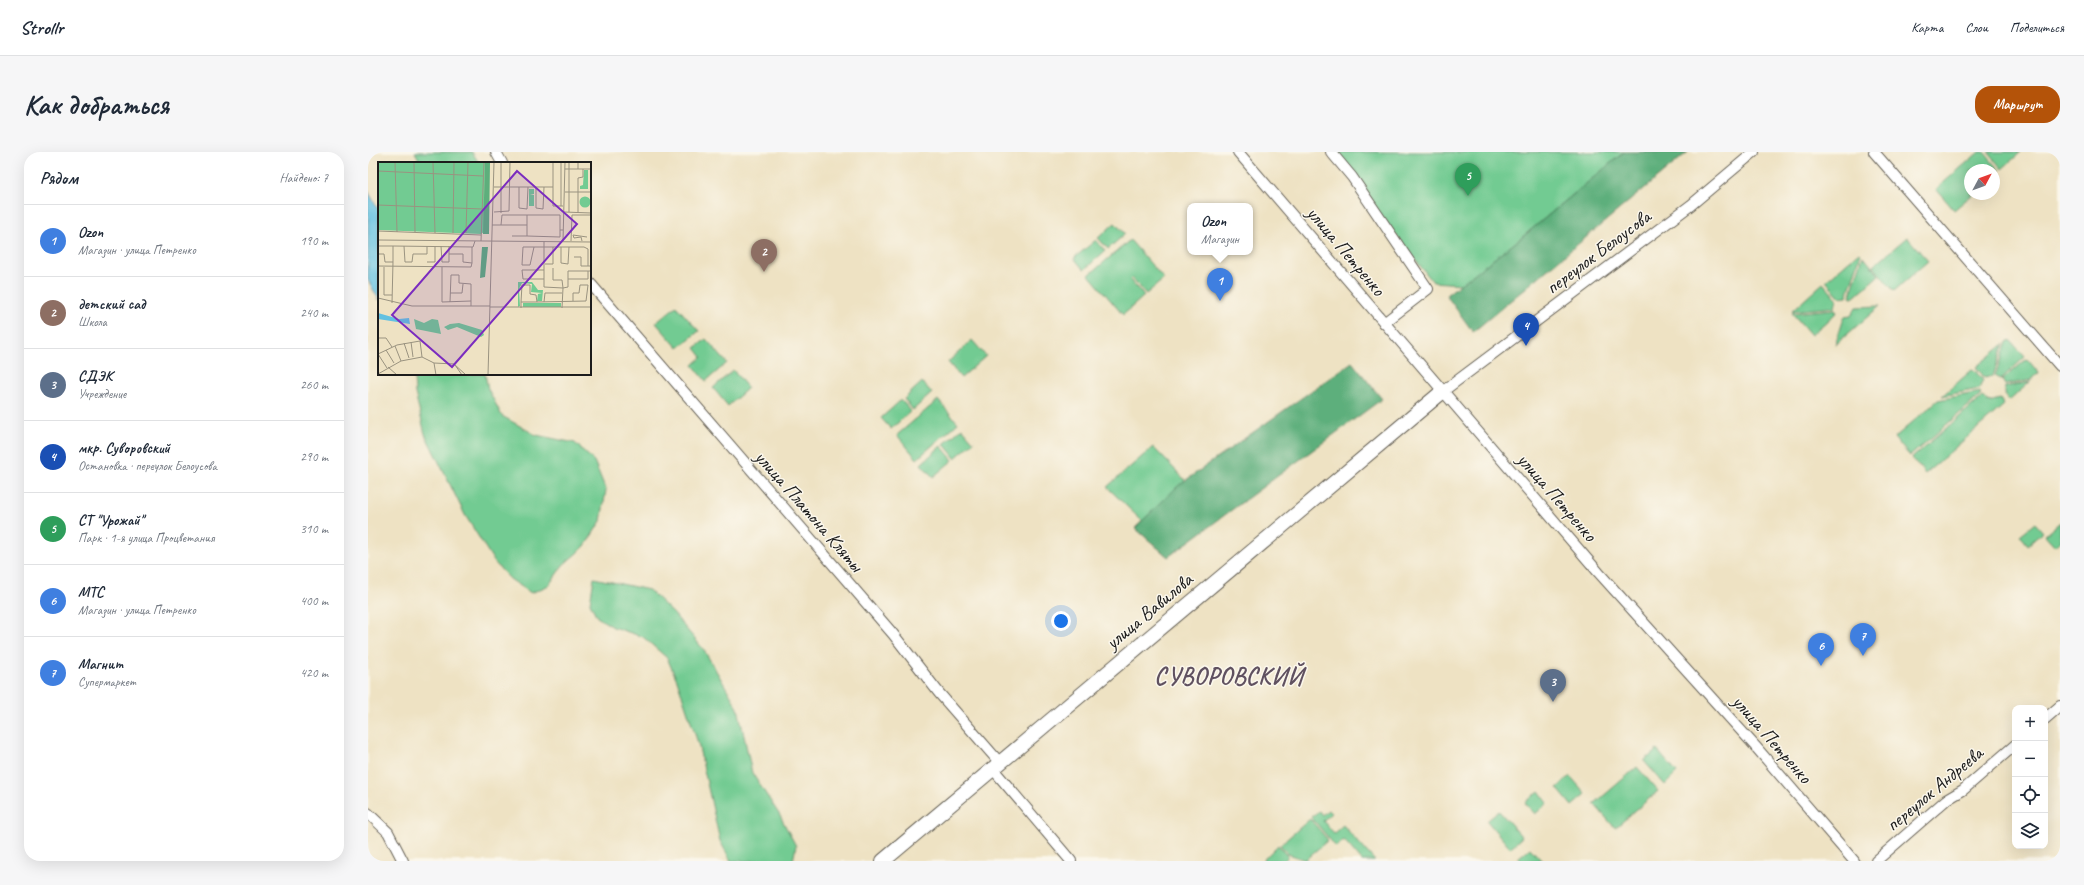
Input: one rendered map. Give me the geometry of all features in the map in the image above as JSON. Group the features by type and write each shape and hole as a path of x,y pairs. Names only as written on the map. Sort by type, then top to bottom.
{"street":[{"path":"496,152 501,162"},
{"name":"улица Петренко","path":"1238,152 1442,392 1599,573 1754,746 1854,861"},
{"path":"1331,152 1352,177 1428,289 1384,323"},
{"name":"переулок Белоусова","path":"1442,392 1691,205 1754,152"},
{"path":"1874,152 2060,366"},
{"name":"улица Платона Кляты","path":"591,284 893,634 1071,861"},
{"name":"улица Вавилова","path":"883,861 1442,392"},
{"path":"2048,716 2060,706"},
{"name":"переулок Андреева","path":"1876,861 1946,800 1963,790 2012,748"},
{"path":"368,813 388,832 403,861"}],"green space":[{"path":"415,152 472,152 478,162 420,162"},
{"path":"1330,152 1624,152 1520,239 1461,284 1433,282"},
{"path":"1624,152 1688,152 1473,332 1446,295 1520,239"},
{"path":"1979,152 1984,152 1994,164 1965,164"},
{"path":"1988,152 2021,152 2002,169 2000,164 1998,164"},
{"path":"1964,165 1964,200 1966,200 1954,210 1936,189"},
{"path":"1115,223 1125,234 1108,249 1098,238"},
{"path":"1907,237 1928,261 1894,291 1873,266"},
{"path":"1096,240 1105,251 1084,270 1074,258"},
{"path":"1130,240 1164,279 1146,294 1132,278 1130,280 1144,296 1123,315 1089,275"},
{"path":"1859,252 1861,254 1847,296 1840,297 1826,281"},
{"path":"1863,256 1879,275 1853,298 1850,296"},
{"path":"1823,283 1837,299 1835,307 1792,311"},
{"path":"676,306 699,331 678,348 656,323"},
{"path":"1880,306 1835,345 1844,317 1851,316 1856,307"},
{"path":"1835,309 1837,312 1811,335 1792,313"},
{"path":"706,339 727,363 706,381 693,365 702,357 695,348"},
{"path":"972,340 986,356 961,378 948,362"},
{"path":"2010,340 2025,357 2001,379 1995,376 2007,342"},
{"path":"2004,344 1993,376 1985,378 1976,367"},
{"path":"2027,359 2039,373 2031,380 2005,385 2002,380"},
{"path":"1352,362 1382,399 1168,557 1135,528 1179,485"},
{"path":"1973,369 1983,380 1979,389 1942,396"},
{"path":"733,370 748,388 728,406 713,388"},
{"path":"485,375 488,389 502,416 536,435 575,443 594,461 606,490 601,521 585,546 563,565 549,585 531,593 510,579 495,563 465,515 425,434 415,393 414,376"},
{"path":"922,382 932,393 913,410 904,399"},
{"path":"2030,382 2009,401 2004,395 2005,387"},
{"path":"1980,392 1981,395 1910,456 1894,438 1938,400"},
{"path":"1982,397 1989,402 2000,399 2004,405 1925,474 1912,458"},
{"path":"901,400 911,411 891,429 881,418"},
{"path":"938,400 958,423 917,459 897,435"},
{"path":"962,428 974,442 955,458 944,444"},
{"path":"941,446 953,460 933,477 921,464"},
{"path":"1153,447 1187,482 1142,521 1107,487"},
{"path":"2060,522 2060,541 2055,546 2045,535"},
{"path":"2035,523 2043,532 2028,545 2020,535"},
{"path":"594,578 649,590 673,613 704,650 738,708 752,773 779,814 796,846 793,861 731,861 720,841 698,743 677,680 667,658 643,637 613,627 597,617 590,603"},
{"path":"1657,750 1677,773 1665,785 1644,761"},
{"path":"1637,767 1658,791 1615,828 1594,804"},
{"path":"1570,776 1586,794 1572,806 1557,788"},
{"path":"1539,791 1548,803 1535,814 1525,803"},
{"path":"1328,810 1331,813 1323,821 1334,833 1343,825 1375,861 1362,861 1344,840 1336,847 1311,817 1319,811 1322,815"},
{"path":"1499,811 1522,837 1510,848 1487,821"},
{"path":"1310,819 1328,840 1305,860 1288,854 1280,845"},
{"path":"1278,845 1288,857 1284,861 1262,861"},
{"path":"1530,848 1542,861 1521,861 1518,858"}],"water":[{"path":"368,191 378,209 378,298 368,280"}],"place":[{"name":"СТ \"Урожай\"","path":"1468,196"},
{"name":"детский сад","path":"764,272"},
{"name":"Ozon","path":"1220,301"},
{"name":"мкр. Суворовский","path":"1526,346"},
{"name":"Магнит","path":"1863,656"},
{"name":"МТС","path":"1821,666"},
{"name":"СДЭК","path":"1553,702"}],"district":[{"name":"СУВОРОВСКИЙ","path":"1229,676"}]}
